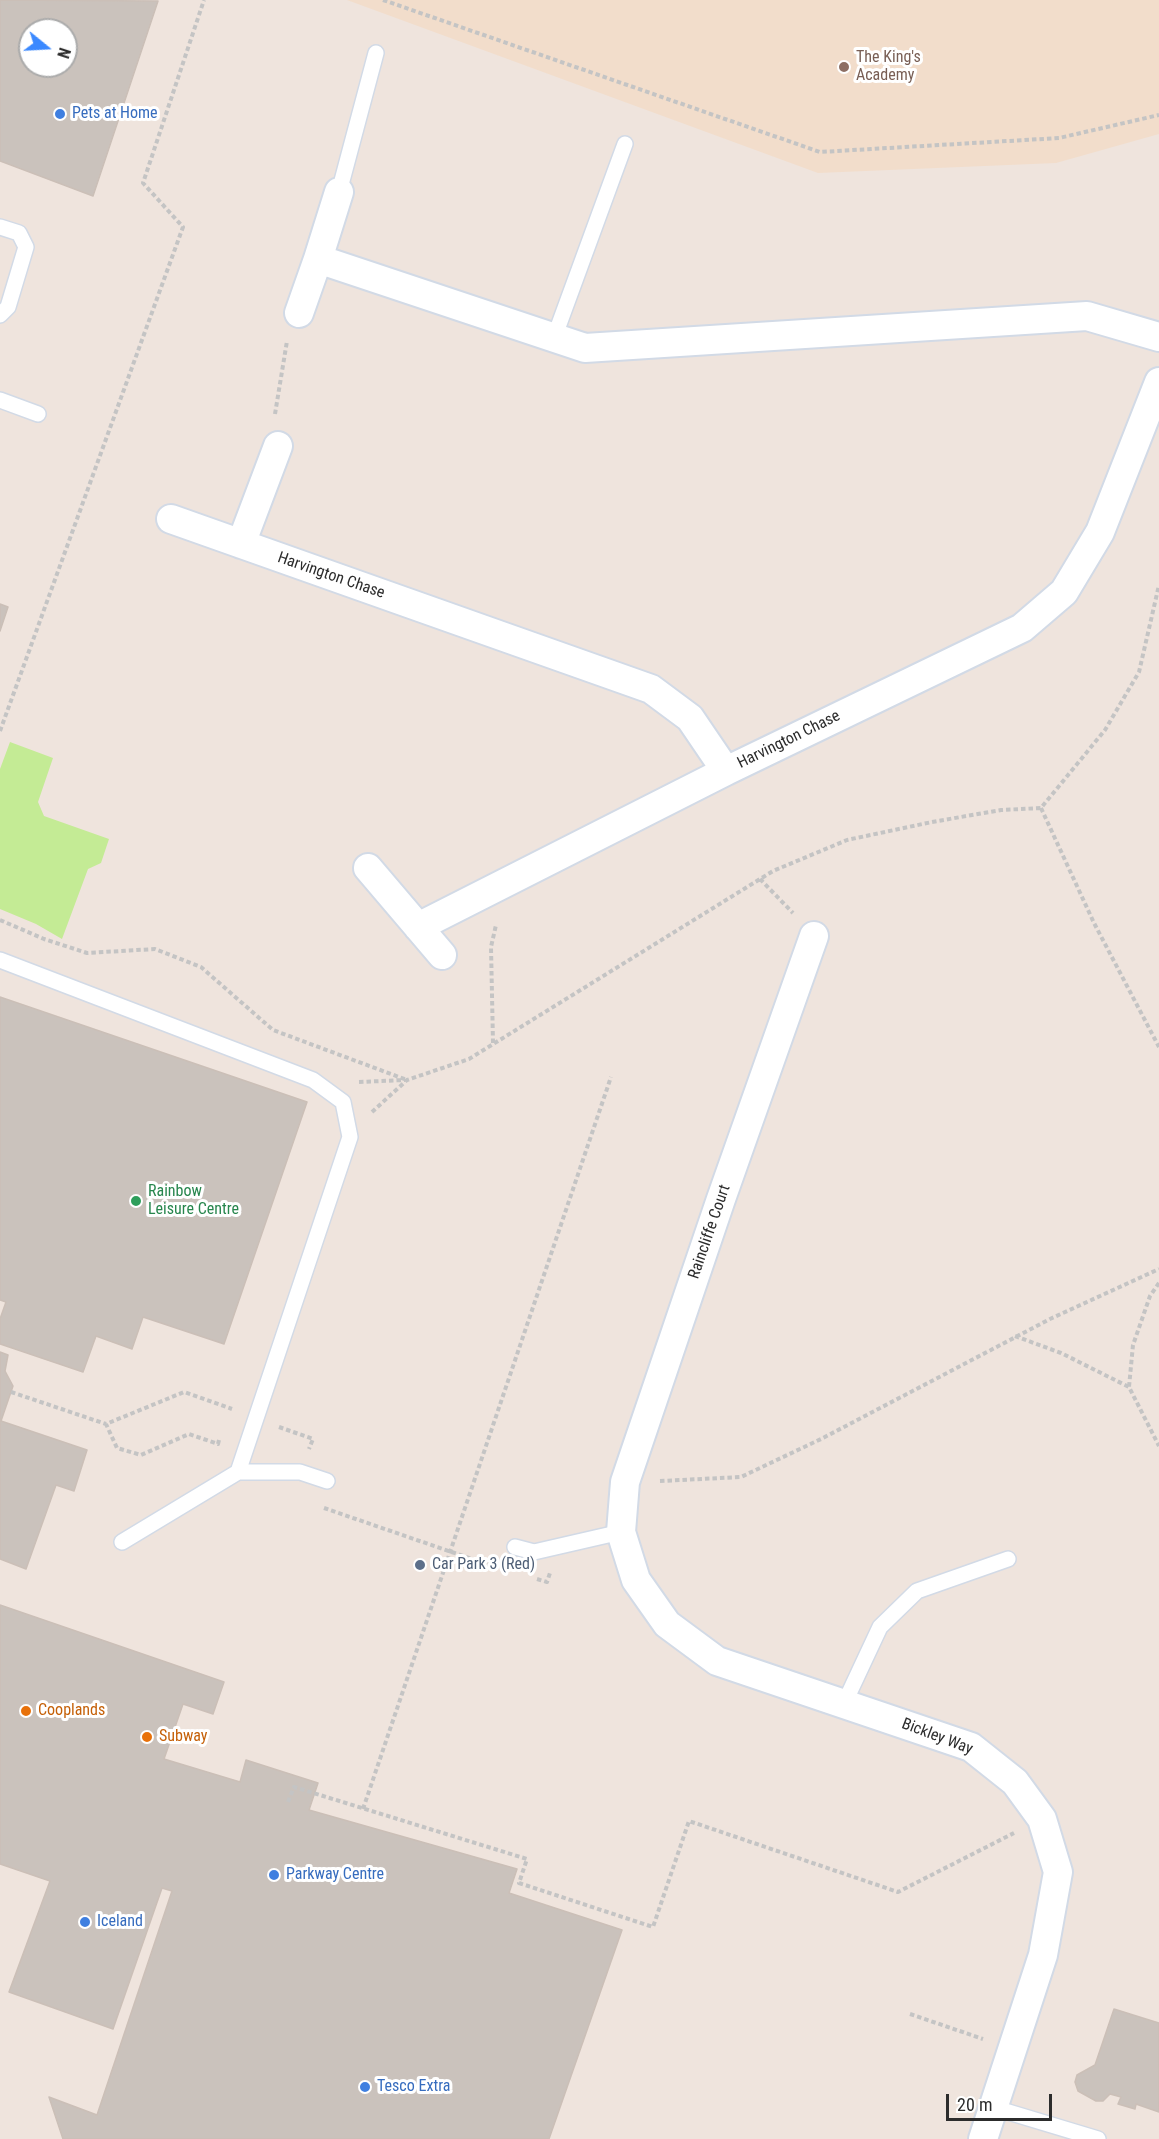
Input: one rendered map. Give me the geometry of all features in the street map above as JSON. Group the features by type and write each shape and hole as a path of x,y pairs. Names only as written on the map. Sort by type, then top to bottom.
{"street":[{"path":"299,313 339,192"},
{"path":"318,259 585,348 1087,316 1159,337"},
{"name":"Harvington Chase","path":"171,519 651,690 690,718 726,771 1022,628 1064,592 1100,532 1159,382"},
{"path":"241,544 278,446"},
{"path":"418,927 726,771"},
{"path":"368,868 442,955"},
{"name":"Raincliffe Court","path":"621,1532 625,1482 721,1199 814,936"},
{"name":"Bickley Way","path":"621,1532 636,1580 667,1624 717,1661 971,1747 1015,1782 1042,1819 1058,1872 1043,1955 983,2139"}],"lane":[{"path":"339,192 376,53"},
{"path":"554,338 625,144"},
{"path":"0,227 18,233 26,247 8,307 0,315"},
{"path":"0,400 38,414"},
{"path":"0,960 313,1080 343,1102 350,1137 238,1472"},
{"path":"122,1542 238,1472 300,1472 327,1481"},
{"path":"515,1547 534,1552 621,1532"},
{"path":"844,1704 879,1627 917,1592 1008,1559"},
{"path":"995,2108 1098,2139"}],"path":[{"path":"0,731 183,227 143,183 204,0"},
{"path":"383,0 820,152 1059,138 1159,115"},
{"path":"278,446 273,428 288,332 299,313"},
{"path":"350,1137 377,1106 407,1080 469,1059 773,871 847,840 966,816 1041,808 1105,730 1139,672 1159,585"},
{"path":"1041,808 1094,923 1159,1047"},
{"path":"760,879 814,936"},
{"path":"494,1044 491,947 506,883"},
{"path":"0,920 44,939 87,953 155,949 201,967 273,1030 407,1080"},
{"path":"363,1809 611,1077"},
{"path":"625,1482 741,1478 820,1440 1015,1336 1159,1269"},
{"path":"1159,1283 1150,1296 1133,1345 1129,1387 1159,1446"},
{"path":"1015,1336 1069,1357 1129,1387"},
{"path":"11,1392 106,1424 184,1392 313,1439 300,1472"},
{"path":"228,1418 231,1408"},
{"path":"106,1424 117,1448 141,1455 189,1434 218,1444 221,1435"},
{"path":"319,1506 507,1570"},
{"path":"527,1576 547,1582 559,1548"},
{"path":"288,1802 294,1788 527,1859 519,1883 653,1927 689,1821 898,1892 1042,1819"},
{"path":"910,2014 1013,2050"}],"shaded area":[{"name":"The King's Academy","path":"347,0 1159,0 1159,134 1056,163 818,173"}],"green space":[{"path":"10,742 53,758 38,802 44,816 109,839 101,863 88,869 62,939 36,924 0,909 0,769"}],"building":[{"name":"Pets at Home","path":"0,0 158,1 93,196 0,161"},
{"path":"0,604 8,607 0,631"},
{"name":"Rainbow Leisure Centre","path":"0,997 307,1102 224,1344 143,1317 132,1349 96,1336 83,1372 0,1344 0,1319 6,1302 0,1300"},
{"path":"0,1352 8,1355 5,1371 13,1386 1,1421 87,1450 74,1491 56,1485 26,1569 0,1559"},
{"name":"Parkway Centre","path":"0,1605 224,1682 213,1714 183,1704 164,1759 240,1782 246,1760 318,1783 309,1810 517,1869 509,1893 622,1930 549,2139 63,2139 49,2097 97,2115 172,1891 162,1888 113,2029 9,1992 50,1881 0,1864"},
{"path":"1114,2009 1159,2023 1159,2112 1136,2104 1135,2109 1118,2104 1121,2097 1110,2094 1103,2101 1096,2101 1078,2091 1075,2082 1077,2075 1095,2065"}],"place":[{"name":"The King's Academy","path":"844,67"},
{"name":"Pets at Home","path":"60,114"},
{"name":"Rainbow Leisure Centre","path":"136,1201"},
{"name":"Car Park 3 (Red)","path":"420,1565"},
{"name":"Cooplands","path":"26,1711"},
{"name":"Subway","path":"147,1737"},
{"name":"Parkway Centre","path":"274,1875"},
{"name":"Iceland","path":"85,1922"},
{"name":"Tesco Extra","path":"365,2087"}]}
